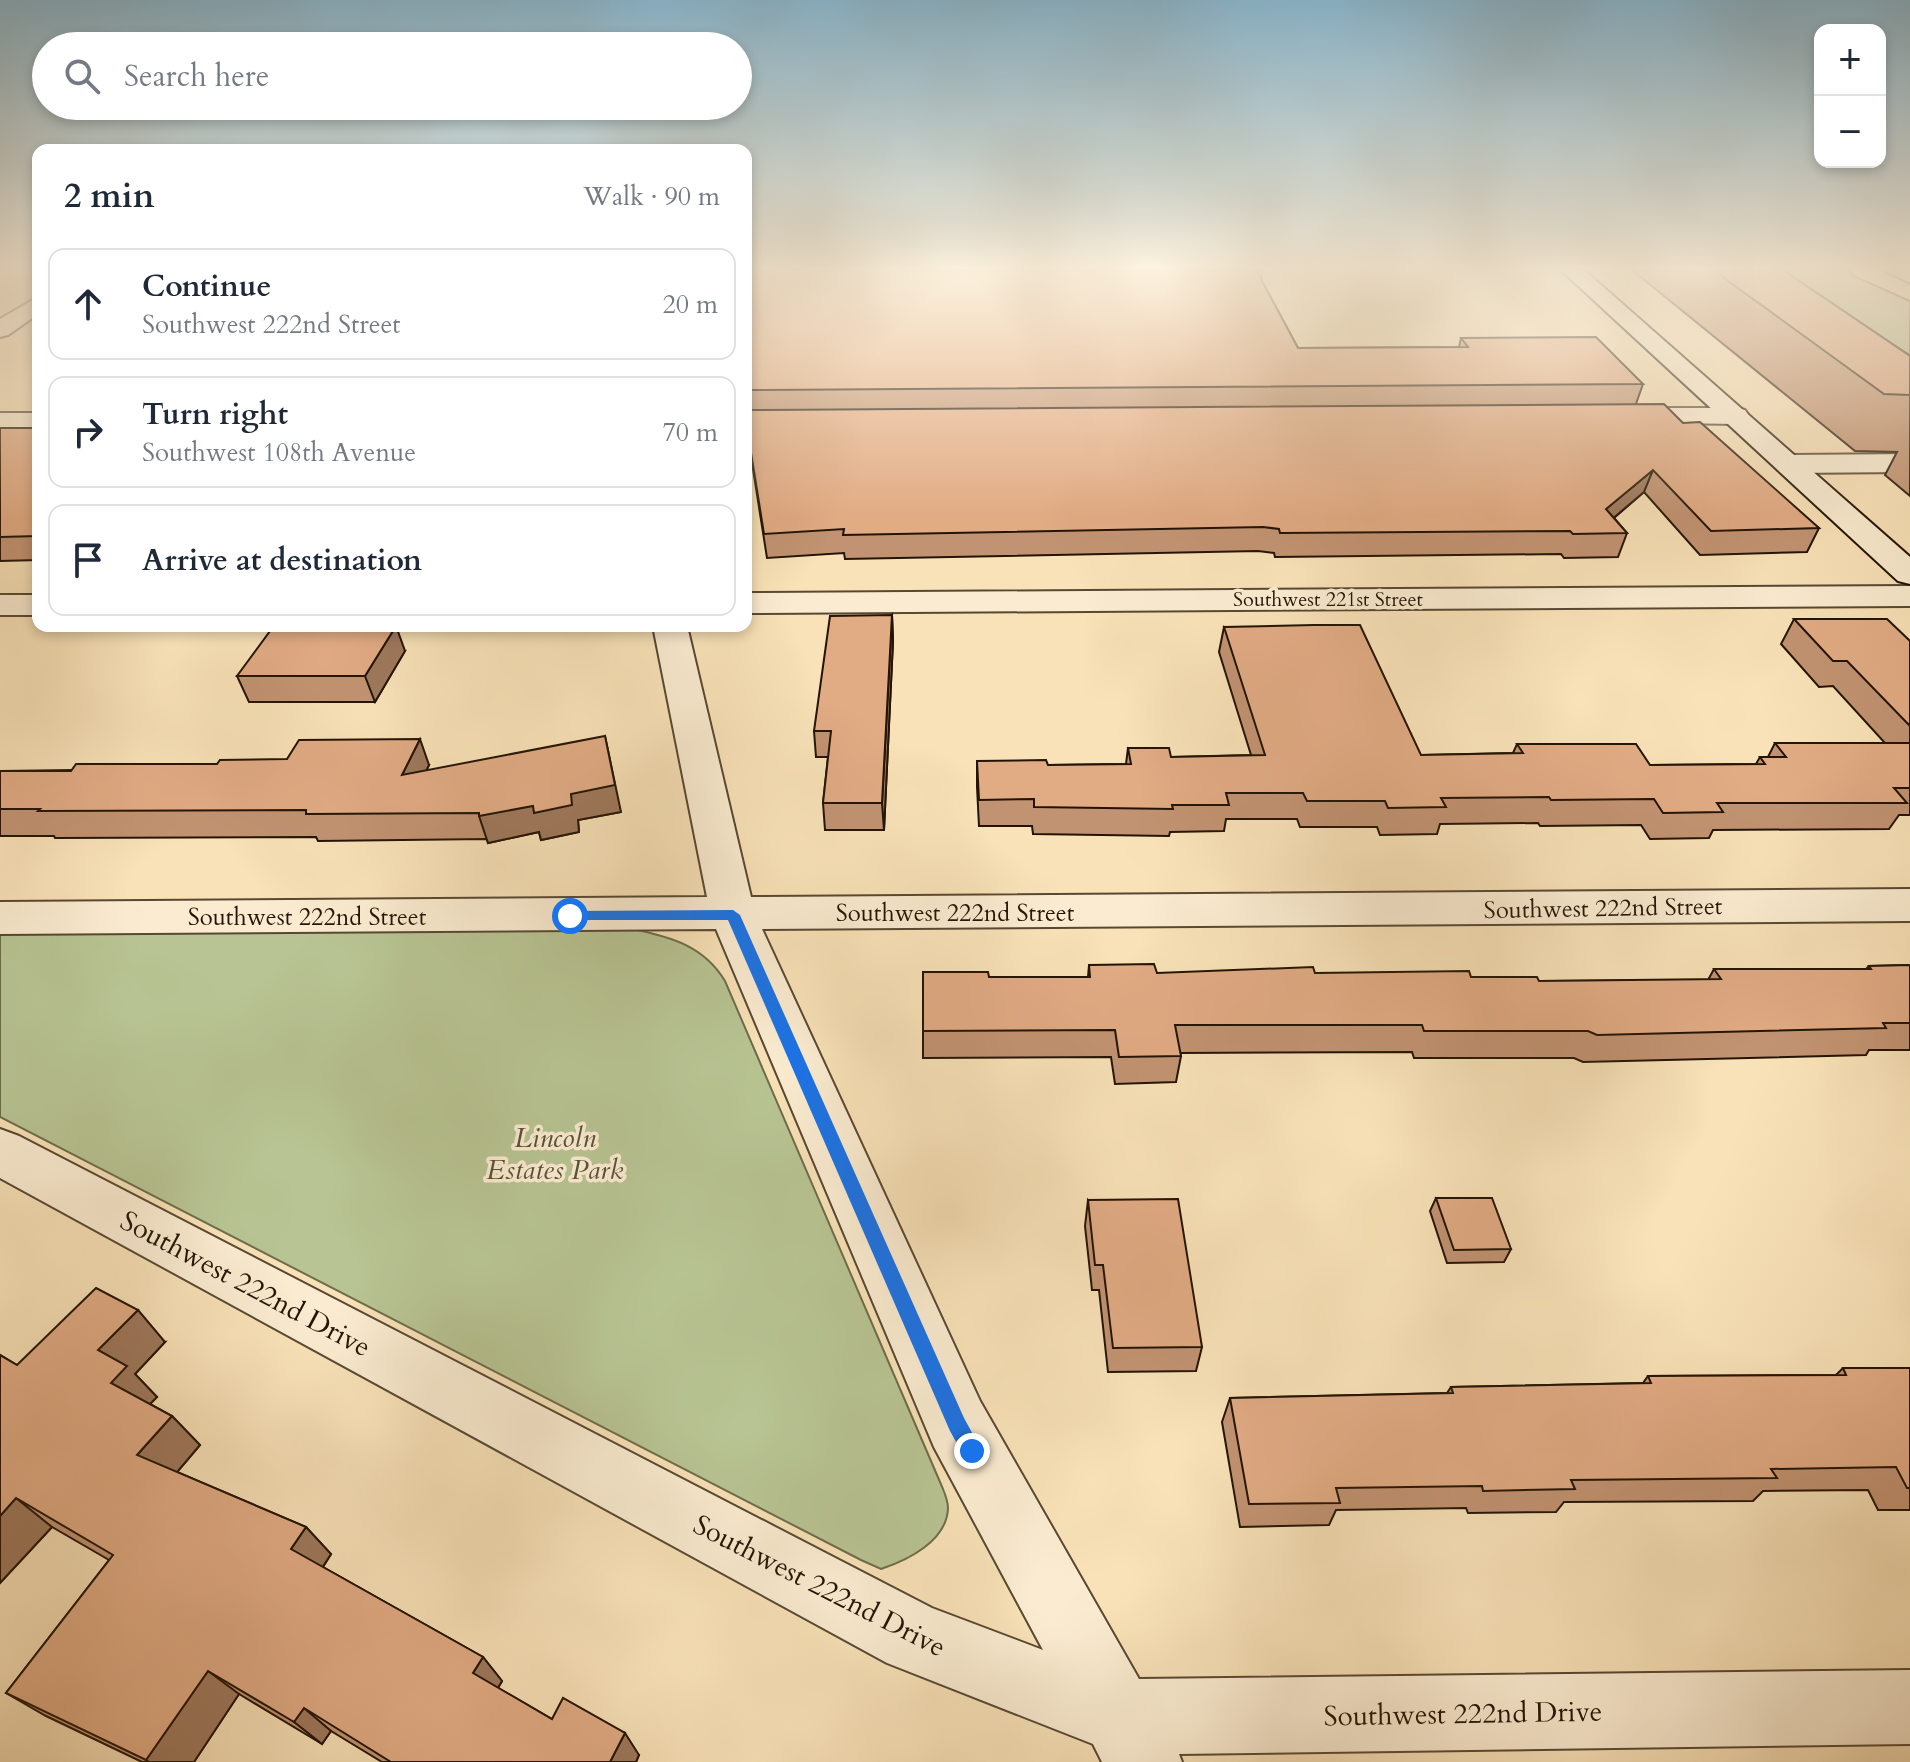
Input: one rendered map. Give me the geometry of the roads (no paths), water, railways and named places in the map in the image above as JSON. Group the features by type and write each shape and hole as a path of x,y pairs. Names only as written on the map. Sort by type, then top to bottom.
{"street":[{"path":"1664,352 1910,574"},
{"path":"1598,416 1736,416"},
{"path":"0,421 32,421"},
{"path":"1788,464 1910,463"},
{"name":"Southwest 221st Street","path":"752,603 1910,596"},
{"path":"0,605 32,605"},
{"path":"671,632 733,915 957,1424 1132,1740"},
{"name":"Southwest 222nd Street","path":"0,918 1910,905"},
{"name":"Southwest 222nd Drive","path":"0,1152 913,1637 1132,1740 1910,1707"}],"park label":[{"name":"Lincoln Estates Park","path":"555,1153"}]}
